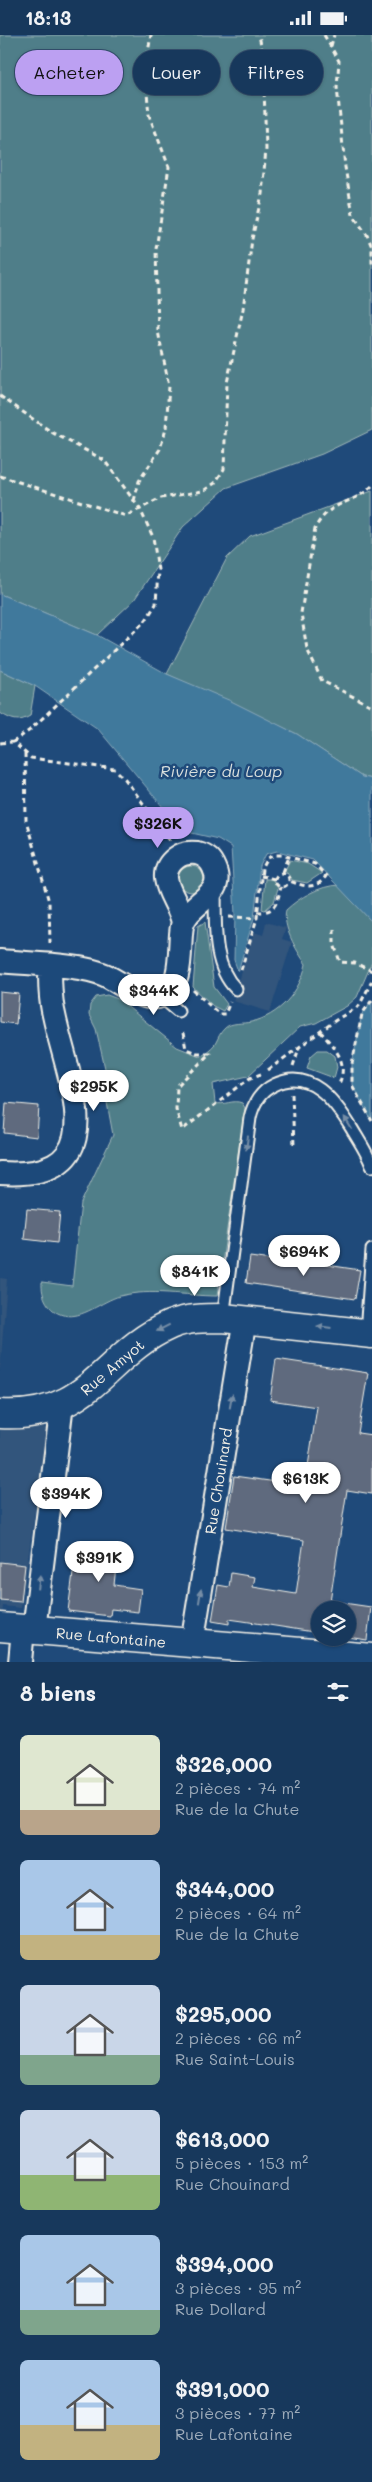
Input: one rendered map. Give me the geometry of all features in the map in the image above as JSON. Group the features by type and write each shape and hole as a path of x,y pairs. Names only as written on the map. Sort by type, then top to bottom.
{"main road":[{"name":"Rue Amyot","path":"0,1414 32,1413 62,1404 95,1384 152,1334 172,1324 202,1318 234,1318 369,1333"},
{"name":"Rue Lafontaine","path":"19,1629 372,1658"}],"street":[{"path":"0,961 82,968 104,974 144,996 160,996 169,991 175,979 183,923 188,911 207,898 215,887 215,869 207,859 191,852 180,855 169,865 165,877 168,890 179,908 183,923"},
{"path":"0,1173 33,1173 50,1169 61,1162 77,1131 73,1084 54,1015 50,966"},
{"name":"Rue Chouinard","path":"192,1644 234,1318"},
{"path":"20,1662 19,1629 62,1404"}],"lane":[{"path":"215,887 217,935 222,970 227,980 236,989"},
{"path":"160,996 178,1011"},
{"path":"234,1318 250,1118 253,1107 259,1097 270,1087 291,1079 312,1084 324,1091 344,1117 368,1155 372,1166"},
{"path":"369,1333 372,1250"}],"path":[{"path":"134,502 139,481 162,442 166,429 169,386 158,331 156,249 168,167 150,115 145,70 151,35"},
{"path":"0,476 126,516 161,498 203,491 215,483 224,469 227,383 243,309 252,239 262,195 266,149 263,55 259,35"},
{"path":"324,35 339,61 337,87 345,167 353,215 367,235 372,247 372,265"},
{"path":"330,46 334,35"},
{"path":"0,396 53,433 104,460 140,509 153,537 158,570 156,604 146,620 30,730 13,742 0,743"},
{"path":"372,486 368,491 330,509 320,518 316,527 301,613 307,649 322,681 372,706"},
{"path":"13,742 31,758 115,769 125,779 180,855"},
{"path":"25,753 26,820 49,902 50,943"},
{"path":"234,917 257,918 262,869 268,858 274,855 315,864 326,876 316,886 308,887 289,881"},
{"path":"275,879 278,874 283,872 289,857"},
{"path":"281,887 286,886 289,881 289,876 283,872"},
{"path":"262,876 275,879"},
{"path":"275,879 281,887"},
{"path":"257,912 266,913 271,910 275,905 281,887"},
{"path":"334,929 334,944 340,962 355,963 372,971"},
{"path":"183,1033 186,1049 197,1053 210,1053 177,1086 176,1109 182,1130 250,1078 267,1071 320,1031 359,1006 372,981"},
{"path":"372,1000 362,1014 352,1064 352,1085 372,1121"},
{"path":"320,1031 342,1062 344,1071 338,1086"}],"shaded area":[{"path":"266,922 286,928 282,939 292,942 270,1012 233,1001 254,932 263,935"},
{"path":"0,1278 7,1279 0,1371"},
{"path":"43,1426 46,1428 46,1434 21,1608 3,1606 0,1633 0,1428"}],"green space":[{"path":"0,35 372,35 372,430 322,454 226,488 183,527 134,600 97,635 0,594"},
{"path":"372,491 372,779 362,777 297,734 167,674 227,558 250,536"},
{"path":"0,670 35,686 30,716 15,720 0,713"},
{"path":"290,860 308,864 322,873 307,883 292,880 285,870"},
{"path":"191,866 200,870 204,879 200,888 191,892 182,888 178,879 182,870"},
{"path":"265,879 272,879 278,888 274,902 265,910 262,909"},
{"path":"339,885 372,922 372,962 357,997 347,1006 316,1023 300,1027 248,1076 213,1084 215,1103 239,1102 245,1108 217,1296 168,1293 132,1294 113,1298 78,1315 63,1315 53,1310 44,1298 42,1282 72,1286 81,1203 113,1135 106,1097 107,1077 96,1029 89,1015 90,1005 96,997 107,995 118,999 177,1047 200,1056 215,1044 222,1031 228,1026 261,1019 271,1014 287,1001 299,984 306,964 294,945 288,930 285,916 286,910 310,893 324,887"},
{"path":"205,922 214,987 227,1004 223,1011 213,1006 193,987 198,926"},
{"path":"318,1050 327,1050 335,1056 337,1067 334,1078 307,1068 311,1056"}],"water":[{"name":"Rivière du Loup","path":"0,594 97,635 167,674 231,701 297,734 362,777 372,779 372,922 313,860 277,851 266,854 260,866 254,918 238,971 234,960 235,914 231,847 218,839 183,831 98,729 35,686 0,670"},
{"path":"372,1000 372,1121 352,1085 352,1064 362,1014"}],"building":[{"path":"0,992 19,994 16,1024 0,1022"},
{"path":"6,1103 39,1106 37,1137 4,1133"},
{"path":"27,1209 60,1212 57,1243 24,1239"},
{"path":"250,1257 294,1263 294,1260 360,1270 355,1299 246,1283"},
{"path":"276,1359 368,1373 358,1433 372,1435 372,1494 347,1490 330,1601 311,1601 311,1632 229,1619 229,1624 212,1621 218,1585 229,1587 231,1573 255,1577 253,1587 296,1594 304,1540 226,1528 234,1476 305,1486 317,1407 270,1400"},
{"path":"77,1543 118,1548 114,1585 141,1589 138,1612 111,1609 110,1616 68,1611"},
{"path":"0,1562 25,1565 21,1602 0,1600"},
{"path":"356,1605 371,1607 367,1640 356,1638"}]}
